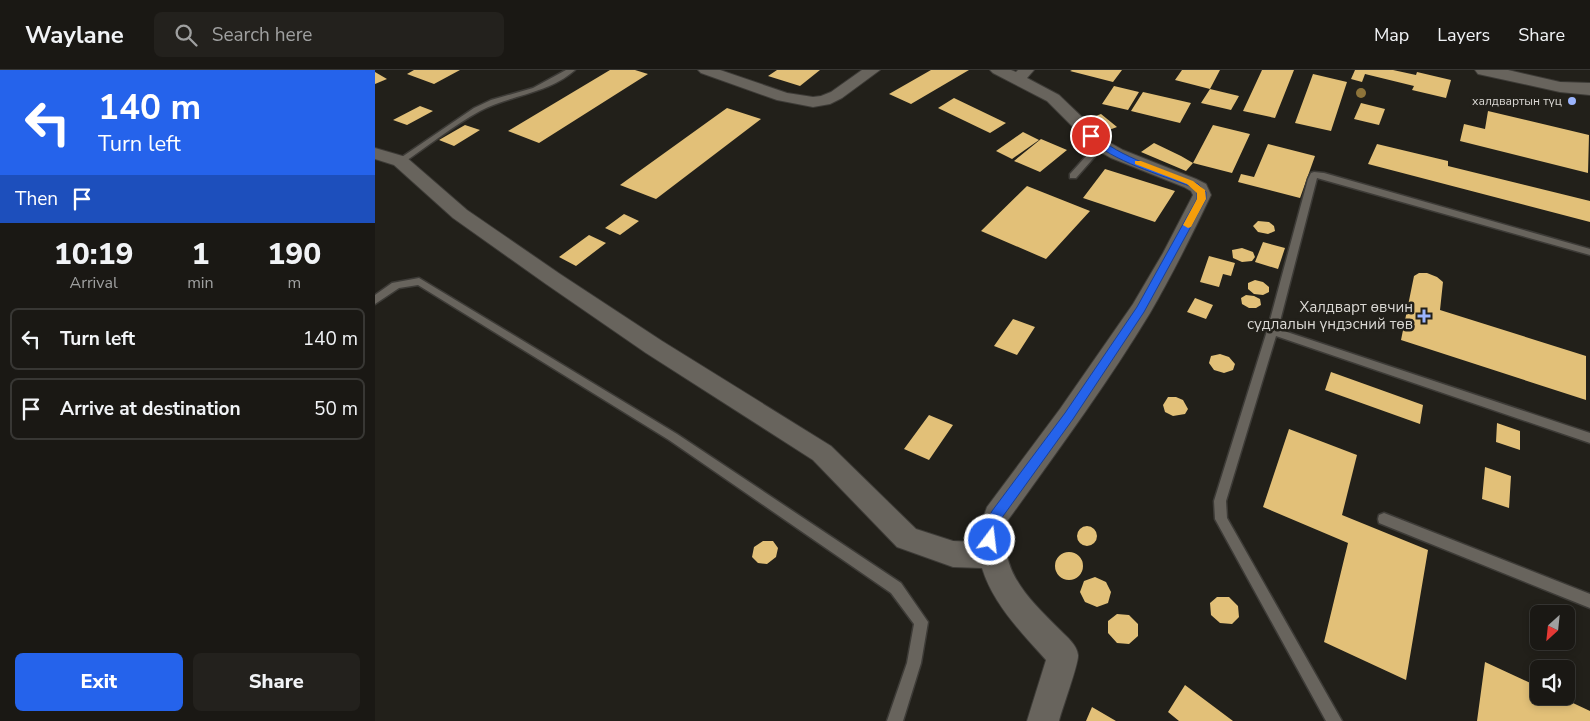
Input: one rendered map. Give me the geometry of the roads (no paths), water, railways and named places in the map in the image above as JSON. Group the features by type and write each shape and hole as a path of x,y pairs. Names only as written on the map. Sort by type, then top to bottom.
{"street":[{"path":"706,70 792,99 814,102 831,97 872,70"},
{"path":"1484,70 1561,87 1587,89"},
{"path":"1520,70 1565,79 1587,89"},
{"path":"1014,73 1053,98 1101,145 1124,157 1190,182 1202,192 1201,199 1141,309 1069,416 997,515 992,526 990,540 997,573 1007,591 1022,611 1063,655 1043,721"},
{"path":"375,152 400,161 460,214 553,280 654,347 822,453 907,538 953,554 992,555"}],"lane":[{"path":"400,161 477,110 494,102 536,90 571,70"},
{"path":"1073,176 1101,145"},
{"path":"1333,721 1221,519 1220,500 1272,331 1314,175 1321,175 1590,252"},
{"path":"375,300 395,285 419,281 673,437 897,588 921,622 914,663 895,721"},
{"path":"1272,331 1590,438"},
{"path":"1384,519 1590,601"}],"place":[{"name":"халдвартын түц","path":"1572,101"},
{"name":"Халдварт өвчин судлалын үндэсний төв","path":"1424,316"}]}
